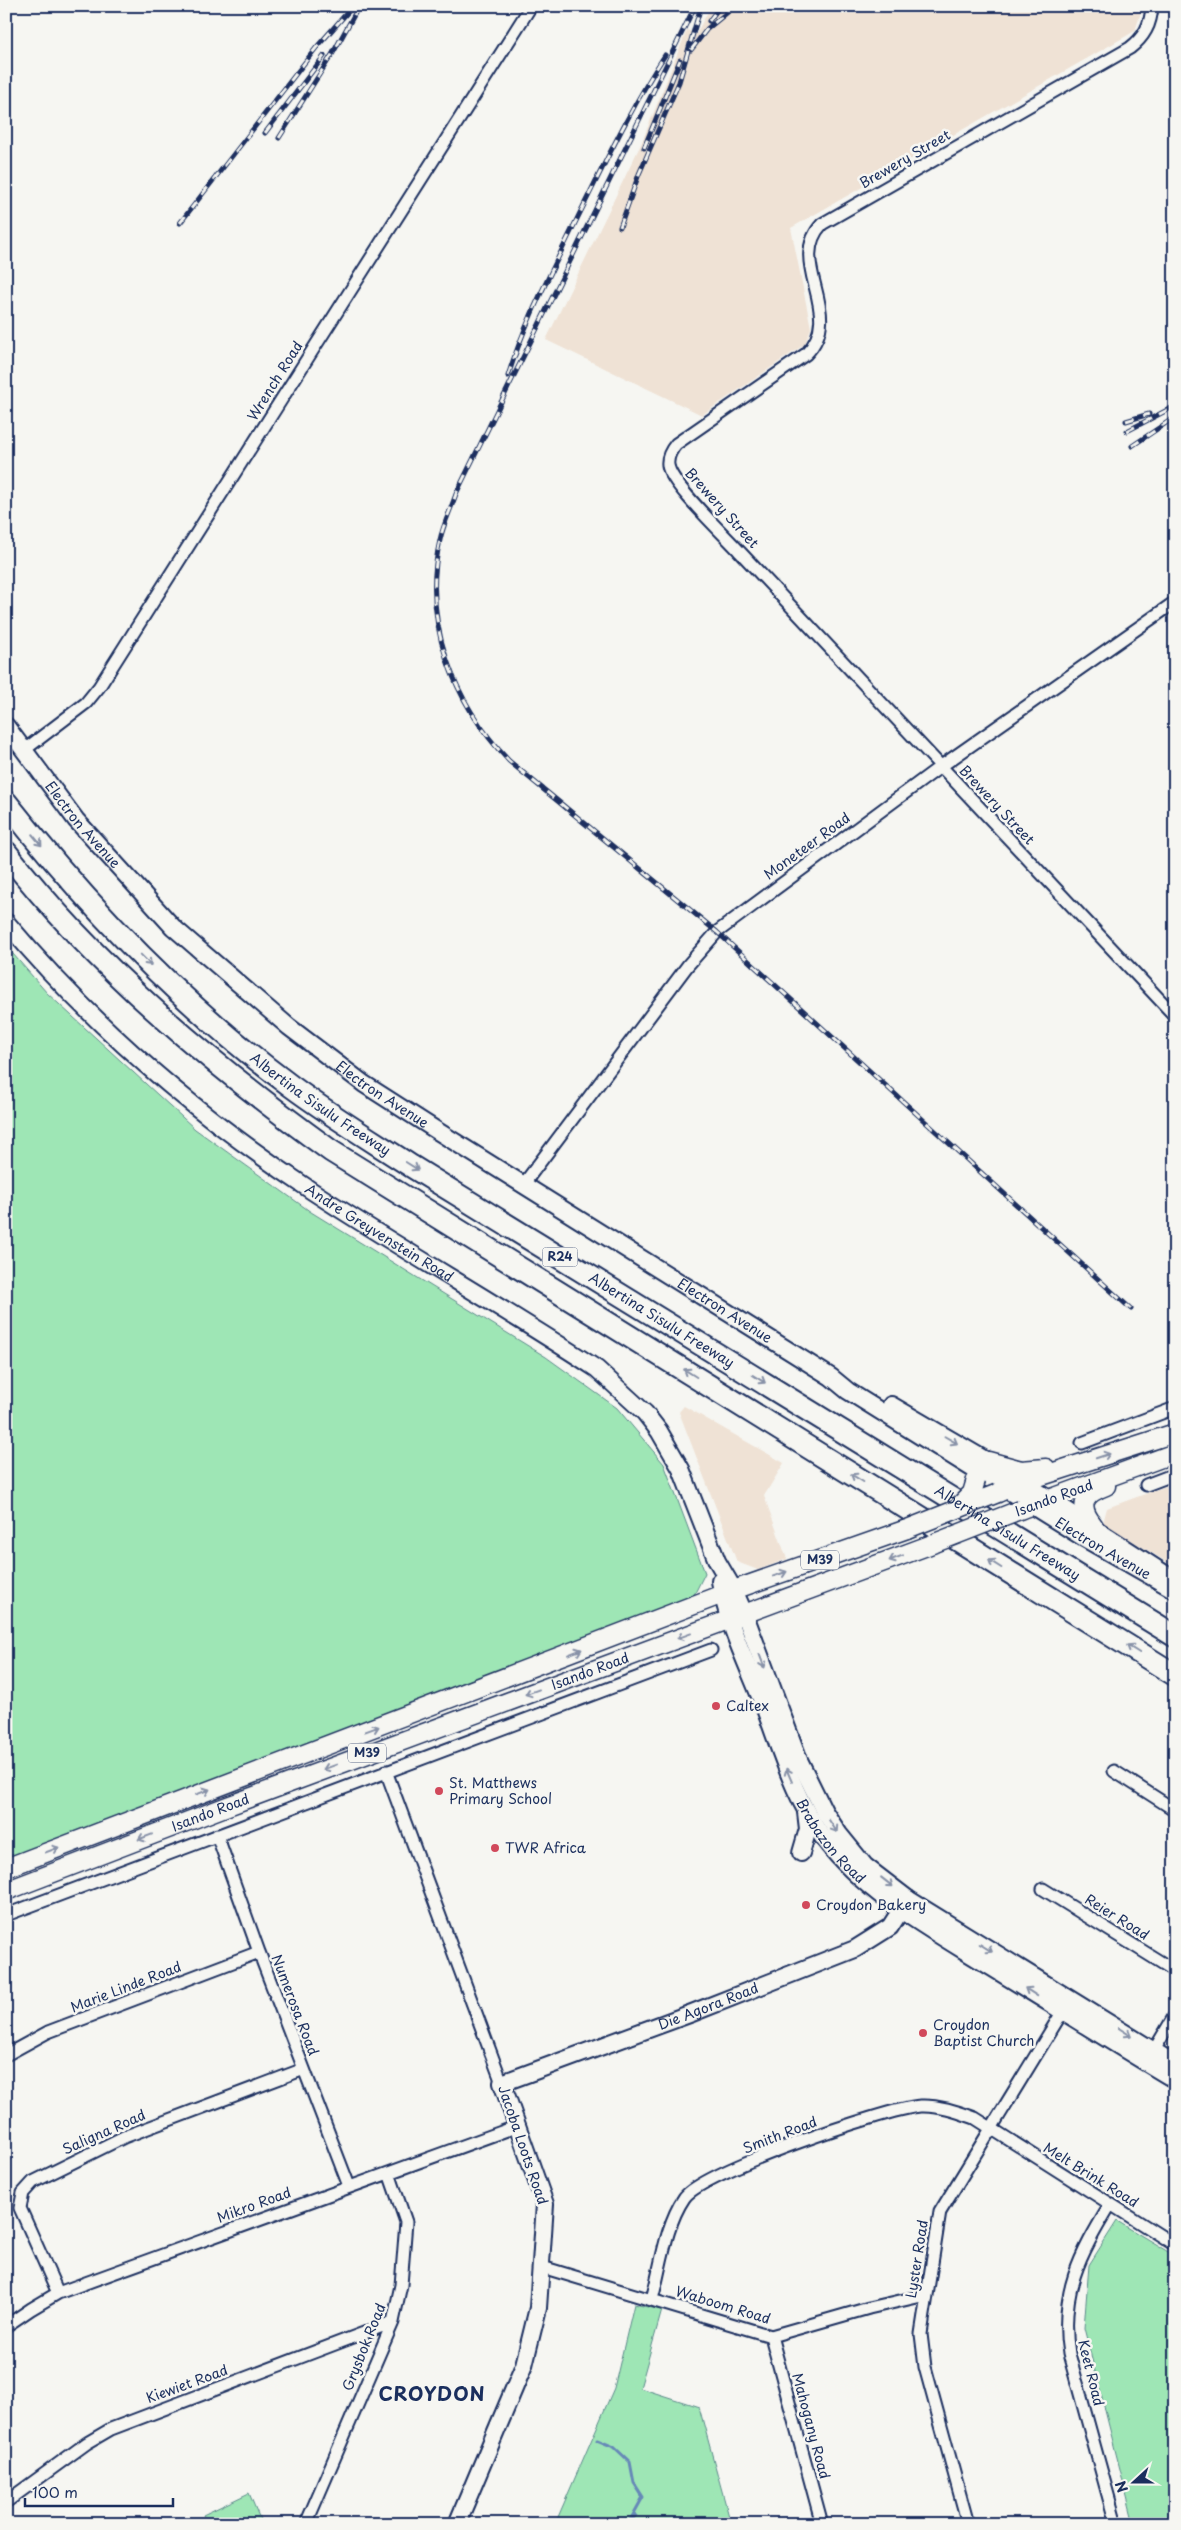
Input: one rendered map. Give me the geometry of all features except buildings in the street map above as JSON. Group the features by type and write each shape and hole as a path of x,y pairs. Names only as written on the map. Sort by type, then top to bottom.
{"highway":[{"name":"Albertina Sisulu Freeway","path":"6,802 70,881 156,971 203,1014 291,1086 411,1166 1175,1636"},
{"name":"R24","path":"6,852 90,947 178,1032 256,1096 331,1151 1175,1675"}],"main road":[{"name":"Electron Avenue","path":"6,726 23,751 101,850 173,927 289,1028 364,1084 831,1377 853,1382 981,1471 1002,1491 1094,1526 1175,1581"},
{"name":"Andre Greyvenstein Road","path":"6,922 67,990 124,1044 174,1089 245,1145 311,1191 569,1350 618,1386 645,1413 671,1450 692,1494 728,1592"},
{"name":"Isando Road","path":"6,1868 728,1592 907,1529 1023,1482 1175,1433"},
{"name":"Isando Road","path":"6,1891 346,1761 738,1618 1034,1504 1175,1453"},
{"path":"953,1511 972,1493 981,1471 1021,1470 1075,1465"},
{"path":"1094,1526 1084,1512 1085,1500 1095,1490 1124,1478 1130,1470"},
{"name":"Electron Avenue","path":"981,1471 1023,1482 1034,1504 1175,1590"},
{"name":"Brabazon Road","path":"728,1592 799,1760 824,1811 839,1834 865,1866 905,1904"},
{"name":"Brabazon Road","path":"738,1618 790,1778 806,1810 824,1839 848,1866 905,1904 1150,2057 1175,2080"},
{"path":"800,1853 808,1829 806,1810"},
{"name":"Die Agora Road","path":"502,2083 692,2013 855,1949 890,1927 905,1904"},
{"name":"Brabazon Road","path":"1150,2057 1175,2064"},
{"name":"Jacoba Loots Road","path":"457,2524 524,2365 538,2308 545,2204 502,2083"}],"street":[{"name":"Wrench Road","path":"23,751 86,703 100,687 530,6"},
{"name":"Brewery Street","path":"1152,6 1152,18 1147,30 1130,48 822,224 815,231 810,248 821,319 819,336 813,346 806,354 676,444 669,457 669,470 677,483 940,767 1175,1016"},
{"name":"Moneteer Road","path":"523,1184 688,965 717,932 940,767 1175,602"},
{"path":"1082,1443 1175,1408"},
{"path":"1146,1485 1175,1474"},
{"name":"Isando Road","path":"6,1915 711,1650"},
{"name":"Jacoba Loots Road","path":"386,1771 502,2083"},
{"path":"1114,1771 1175,1810"},
{"name":"Numerosa Road","path":"216,1835 349,2186"},
{"name":"Reier Road","path":"1043,1889 1175,1971"},
{"name":"Marie Linde Road","path":"6,2054 48,2032 259,1952"},
{"name":"Lyster Road","path":"968,2524 923,2354 921,2334 940,2212 1067,2005"},
{"path":"1150,2057 1175,2015"},
{"name":"Saligna Road","path":"58,2293 20,2208 23,2193 33,2182 124,2136 304,2069"},
{"name":"Smith Road","path":"652,2299 673,2220 684,2197 714,2176 786,2147 901,2108 938,2107 975,2118 992,2129"},
{"name":"Mikro Road","path":"6,2326 30,2308 58,2293 518,2126"},
{"name":"Melt Brink Road","path":"992,2129 1175,2245"},
{"name":"Grysbok Road","path":"306,2524 393,2322 401,2285 406,2231 404,2213 389,2173"},
{"name":"Keet Road","path":"1110,2205 1078,2261 1066,2326 1070,2354 1116,2524"},
{"name":"Waboom Road","path":"542,2267 771,2336 868,2308 926,2295"},
{"name":"Kiewiet Road","path":"6,2502 87,2442 111,2429 393,2322"},
{"name":"Mahogany Road","path":"771,2336 822,2524"}],"shaded area":[{"path":"711,6 1140,6 1141,12 1135,31 791,228 811,328 805,344 702,415 546,340 641,144 687,30 696,34"},
{"path":"684,1406 784,1463 764,1496 787,1559 758,1570 737,1562 679,1412"},
{"path":"1175,1483 1175,1567 1103,1523 1107,1508"}],"green space":[{"path":"6,946 47,993 195,1129 311,1212 546,1357 617,1408 664,1464 705,1573 694,1595 6,1858"},
{"path":"1117,2221 1175,2256 1175,2524 1134,2524 1084,2328 1089,2265"},
{"path":"634,2304 662,2310 640,2388 699,2407 731,2524 555,2524 614,2388"},
{"path":"249,2493 262,2524 207,2524 203,2515"}],"waterway":[{"path":"597,2440 614,2447 630,2462 634,2483 643,2497 628,2524"},
{"path":"630,2522 636,2515"}],"railway":[{"path":"180,223 316,48 353,6"},
{"path":"279,138 333,53 359,6"},
{"path":"695,6 456,494 447,517 440,540 435,571 435,601 439,631 447,660 472,714 509,761 717,932 1131,1309"},
{"path":"620,227 639,174 679,82 701,6"},
{"path":"709,21 720,6"},
{"path":"691,50 707,29 735,6"},
{"path":"508,376 531,316 577,219 608,156 665,55"},
{"path":"265,133 324,56"},
{"path":"644,148 680,60"},
{"path":"1127,431 1175,406"},
{"path":"1126,421 1149,414"},
{"path":"1132,446 1175,417"}],"place":[{"name":"Caltex","path":"716,1706"},
{"name":"St. Matthews Primary School","path":"439,1791"},
{"name":"TWR Africa","path":"495,1848"},
{"name":"Croydon Bakery","path":"806,1905"},
{"name":"Croydon Baptist Church","path":"923,2033"}],"district":[{"name":"CROYDON","path":"432,2394"}]}
